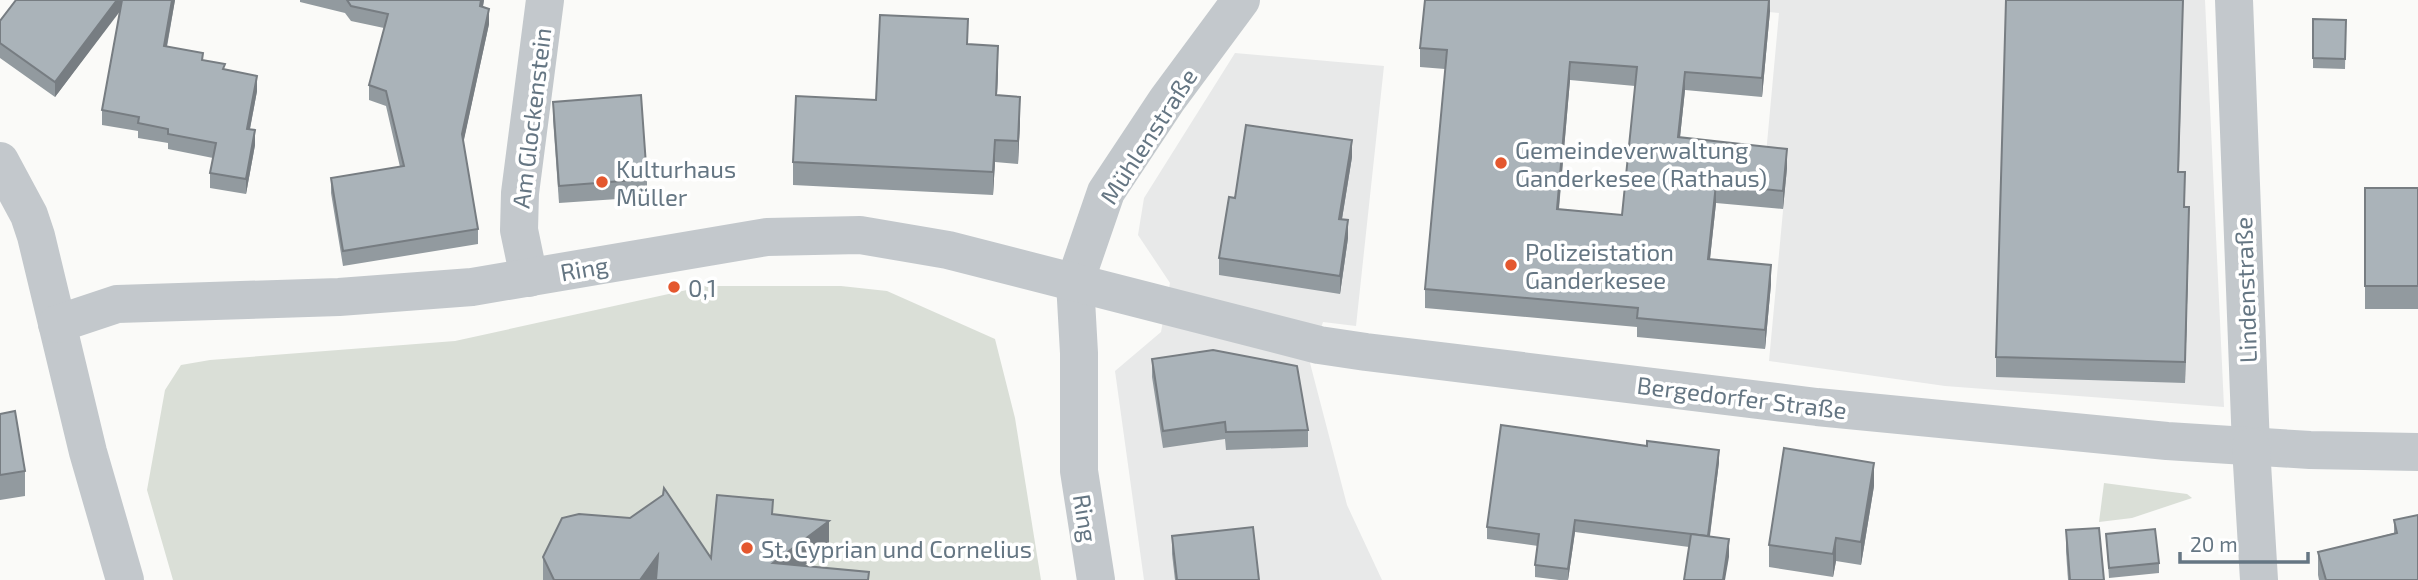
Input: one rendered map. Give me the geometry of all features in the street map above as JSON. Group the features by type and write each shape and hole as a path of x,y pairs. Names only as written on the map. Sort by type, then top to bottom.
{"street":[{"name":"Am Glockenstein","path":"528,278 519,230 520,193 545,0"},
{"name":"Mühlenstraße","path":"1075,282 1106,192 1167,100 1241,0"},
{"name":"Lindenstraße","path":"2234,0 2251,447 2259,580"},
{"path":"0,161 29,215 36,236 88,452 125,580"},
{"name":"Ring","path":"57,324 117,304 139,302 339,297 472,287 767,237 860,235 948,250 1075,282 1079,353 1079,471 1096,580"},
{"name":"Bergedorfer Straße","path":"1075,282 1319,345 1366,352 1817,407 2153,440 2309,450 2418,452"}],"shaded area":[{"path":"1647,0 2205,0 2224,407 1945,386 1769,361 1787,168 1765,165 1779,13"},
{"path":"1235,53 1384,66 1356,326 1323,322 1310,363 1347,505 1382,580 1144,580 1115,371 1161,332 1170,283 1138,235 1144,198"},
{"path":"705,286 841,286 887,291 995,339 1015,418 1041,580 173,580 147,490 165,390 181,365 210,360 455,341"},
{"path":"2104,483 2187,494 2192,498 2132,518 2099,522"}],"building":[{"path":"16,0 117,0 55,82 0,43 0,21"},
{"path":"122,0 172,0 164,46 203,53 202,60 225,64 223,69 257,76 247,129 255,130 246,179 210,173 216,143 168,134 168,129 138,123 139,117 102,110"},
{"path":"347,0 481,0 480,6 489,9 462,134 478,229 343,251 331,178 404,166 386,91 369,85 388,14 351,6"},
{"name":"Gemeindeverwaltung Ganderkesee (Rathaus)","path":"1425,0 1769,0 1762,78 1685,72 1678,137 1787,149 1783,191 1716,184 1708,259 1771,265 1765,330 1637,318 1638,308 1425,289 1447,50 1420,48","holes":["1570,62 1637,67 1622,215 1557,209"]},
{"path":"2006,0 2183,0 2178,172 2185,172 2184,207 2189,207 2185,362 1996,357"},
{"path":"880,15 968,19 967,44 998,46 996,95 1020,97 1018,141 995,140 993,172 793,162 796,96 876,100"},
{"path":"2313,19 2346,20 2345,59 2313,58"},
{"path":"641,95 647,179 559,186 553,102"},
{"path":"1246,125 1352,140 1339,219 1348,220 1340,276 1219,258 1229,197 1235,198"},
{"path":"2365,188 2418,188 2418,286 2365,286"},
{"path":"1213,350 1297,366 1308,430 1226,432 1225,422 1163,431 1152,359"},
{"path":"15,411 25,471 0,475 0,414"},
{"path":"1501,425 1647,446 1647,441 1719,450 1708,536 1575,520 1568,569 1535,565 1539,534 1487,527"},
{"path":"1784,448 1874,463 1861,542 1836,538 1833,554 1769,545"},
{"path":"664,488 711,558 717,495 773,500 772,514 829,521 773,563 869,572 868,580 656,580 658,555 640,580 554,580 543,557 562,518 579,514 630,518 663,495"},
{"path":"2418,515 2418,580 2326,580 2318,552 2397,533 2394,520"},
{"path":"1253,527 1259,580 1177,580 1172,536"},
{"path":"2099,528 2104,580 2070,580 2066,530"},
{"path":"2155,529 2159,563 2109,568 2106,534"},
{"path":"1691,534 1729,539 1723,580 1684,580"}],"place":[{"name":"Gemeindeverwaltung Ganderkesee (Rathaus)","path":"1501,163"},
{"name":"Kulturhaus Müller","path":"602,182"},
{"name":"Polizeistation Ganderkesee","path":"1511,265"},
{"name":"0,1","path":"674,287"},
{"name":"St. Cyprian und Cornelius","path":"747,548"}]}
